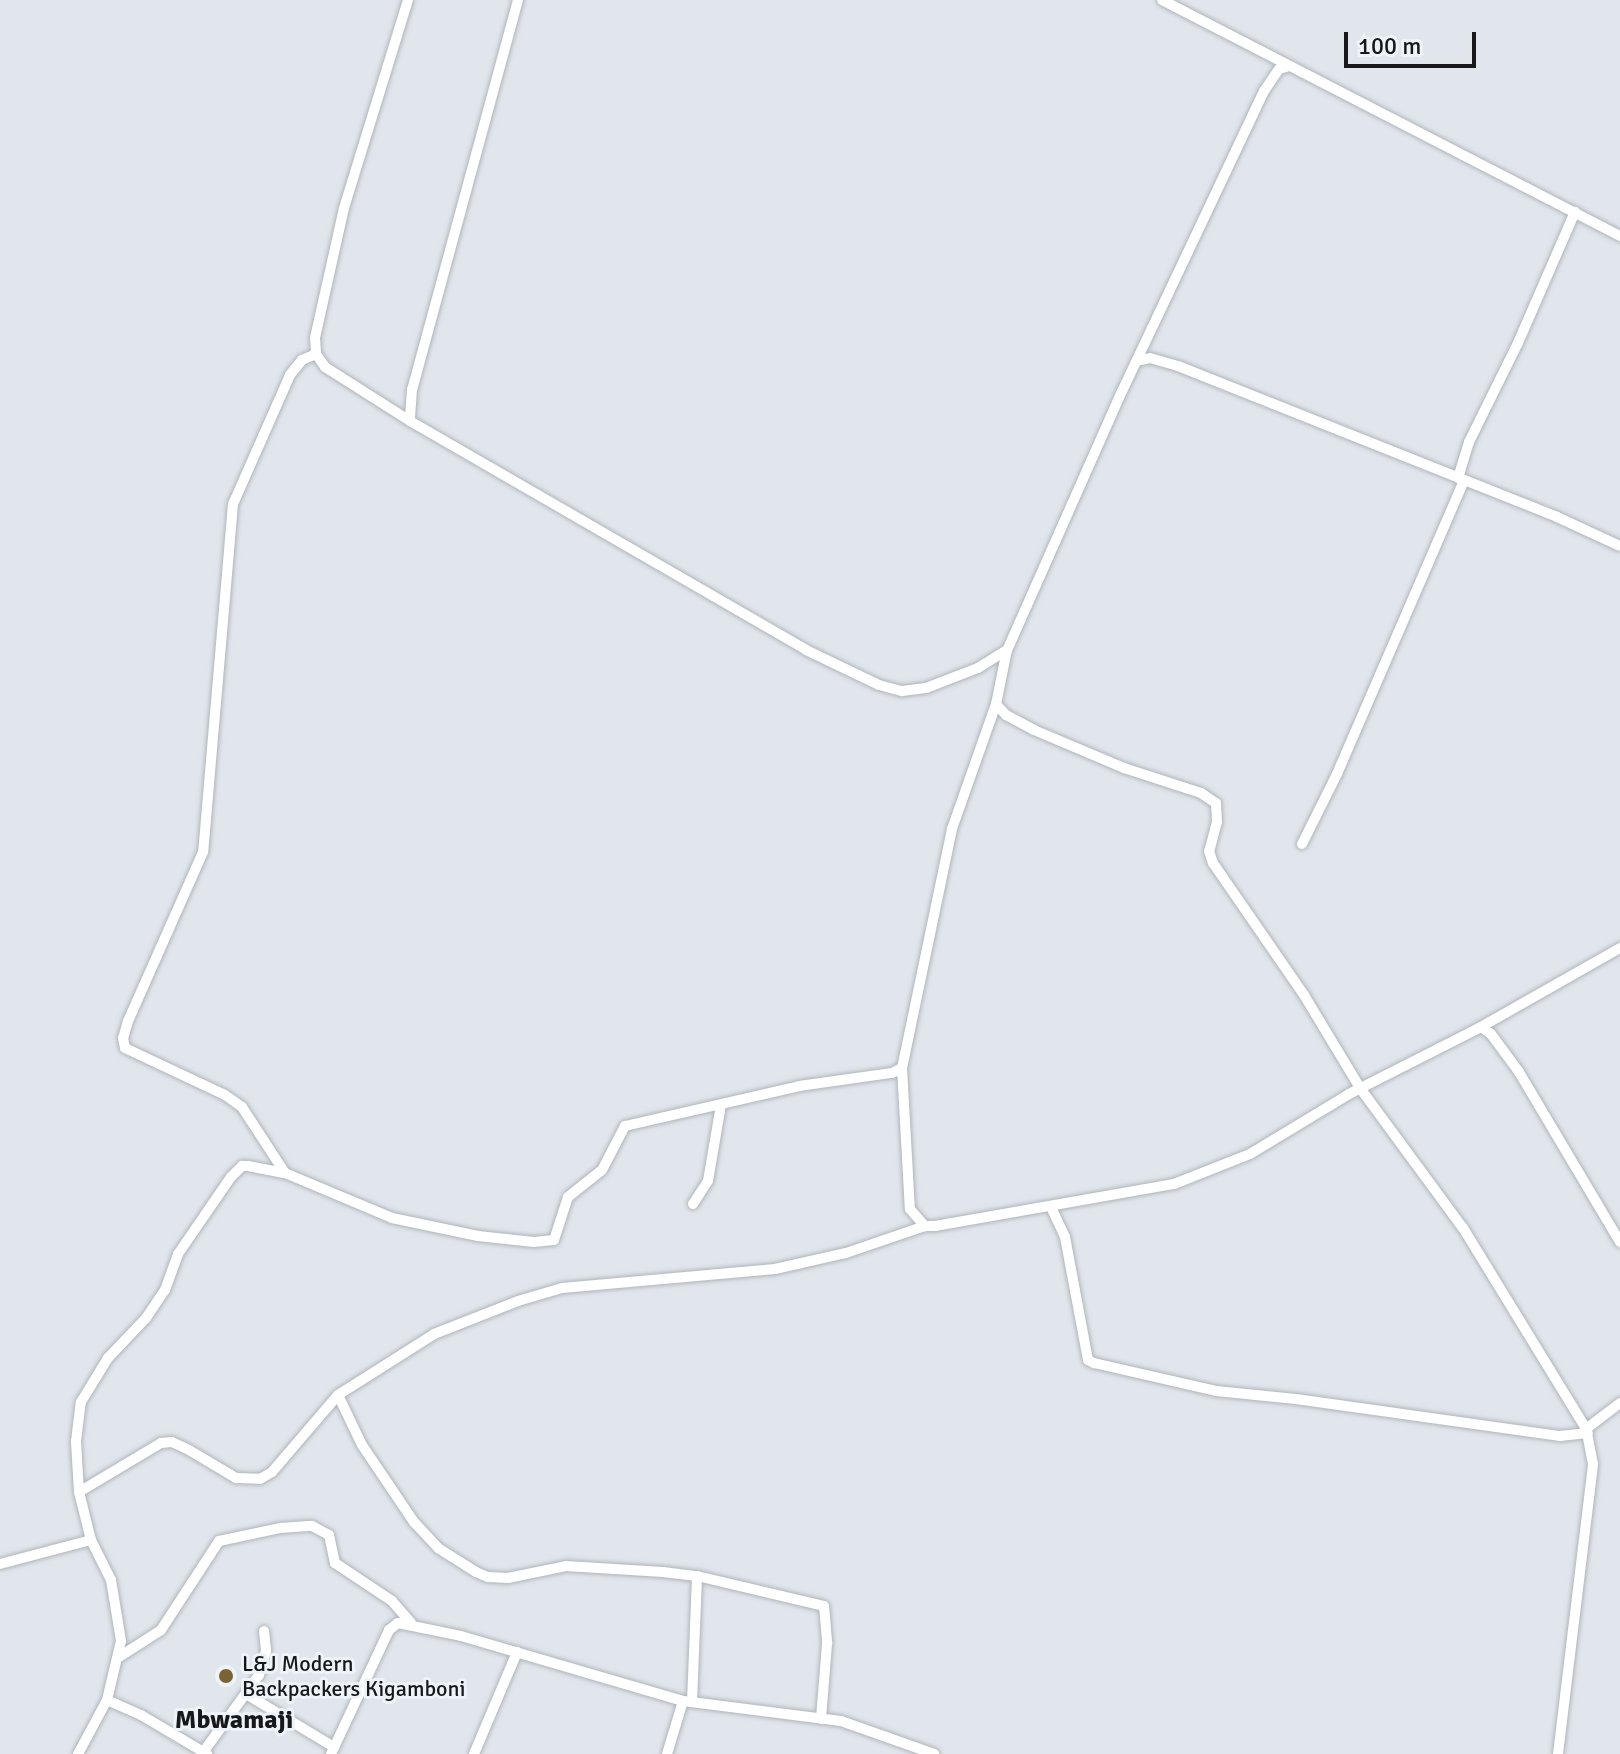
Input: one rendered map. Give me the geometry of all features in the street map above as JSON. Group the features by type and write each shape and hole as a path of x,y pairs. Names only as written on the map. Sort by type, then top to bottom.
{"street":[{"path":"408,0 344,208 315,338 316,354 325,367 410,421 806,650 879,685 902,691 926,688 978,668 1007,650"},
{"path":"410,421 412,389 518,0"},
{"path":"1162,0 1620,236"},
{"path":"925,1226 910,1209 902,1068 952,829 996,704 1007,650 1137,361 1264,91 1279,69 1289,66"},
{"path":"1302,844 1337,774 1461,480 1469,442 1518,343 1575,212"},
{"path":"285,1173 242,1107 225,1095 135,1055 125,1048 123,1038 203,852 233,504 290,375 302,360 316,354"},
{"path":"1137,361 1150,358 1178,366 1557,517 1620,546"},
{"path":"996,704 1006,715 1034,730 1124,768 1201,793 1216,803 1217,822 1209,851 1213,863 1304,995 1360,1088 1463,1228 1587,1431 1593,1464 1558,1754"},
{"path":"79,1492 161,1443 172,1442 236,1478 250,1481 260,1479 272,1472 338,1395 434,1334 518,1301 562,1288 787,1267 890,1241 925,1226 1174,1184 1215,1170 1250,1154 1360,1088 1481,1027 1620,948"},
{"path":"1481,1027 1491,1034 1519,1072 1620,1242"},
{"path":"78,1754 107,1700 121,1641 111,1580 91,1540 79,1492 77,1419 89,1384 165,1290 178,1254 231,1177 242,1166 285,1173 392,1218 478,1236 545,1242 554,1240 568,1197 602,1170 625,1126 799,1086 892,1073 902,1068"},
{"path":"693,1204 708,1181 721,1105"},
{"path":"1051,1207 1065,1237 1088,1360 1094,1363 1216,1391 1296,1399 1560,1436 1587,1431 1620,1403"},
{"path":"338,1395 362,1445 414,1522 438,1548 476,1572 488,1577 508,1578 566,1566 697,1576 824,1606 828,1614 821,1719"},
{"path":"119,1657 161,1630 219,1541 280,1528 312,1526 329,1535 335,1563 392,1601 411,1623"},
{"path":"0,1564 91,1540"},
{"path":"667,1754 688,1702 697,1576"},
{"path":"246,1694 332,1751 389,1630 398,1623 411,1623 688,1702 841,1721 934,1754"},
{"path":"107,1700 141,1715 206,1753 264,1662 264,1631"},
{"path":"474,1754 517,1652"}],"place":[{"name":"L&J Modern Backpackers Kigamboni","path":"226,1676"}],"district":[{"name":"Mbwamaji","path":"234,1721"}]}
